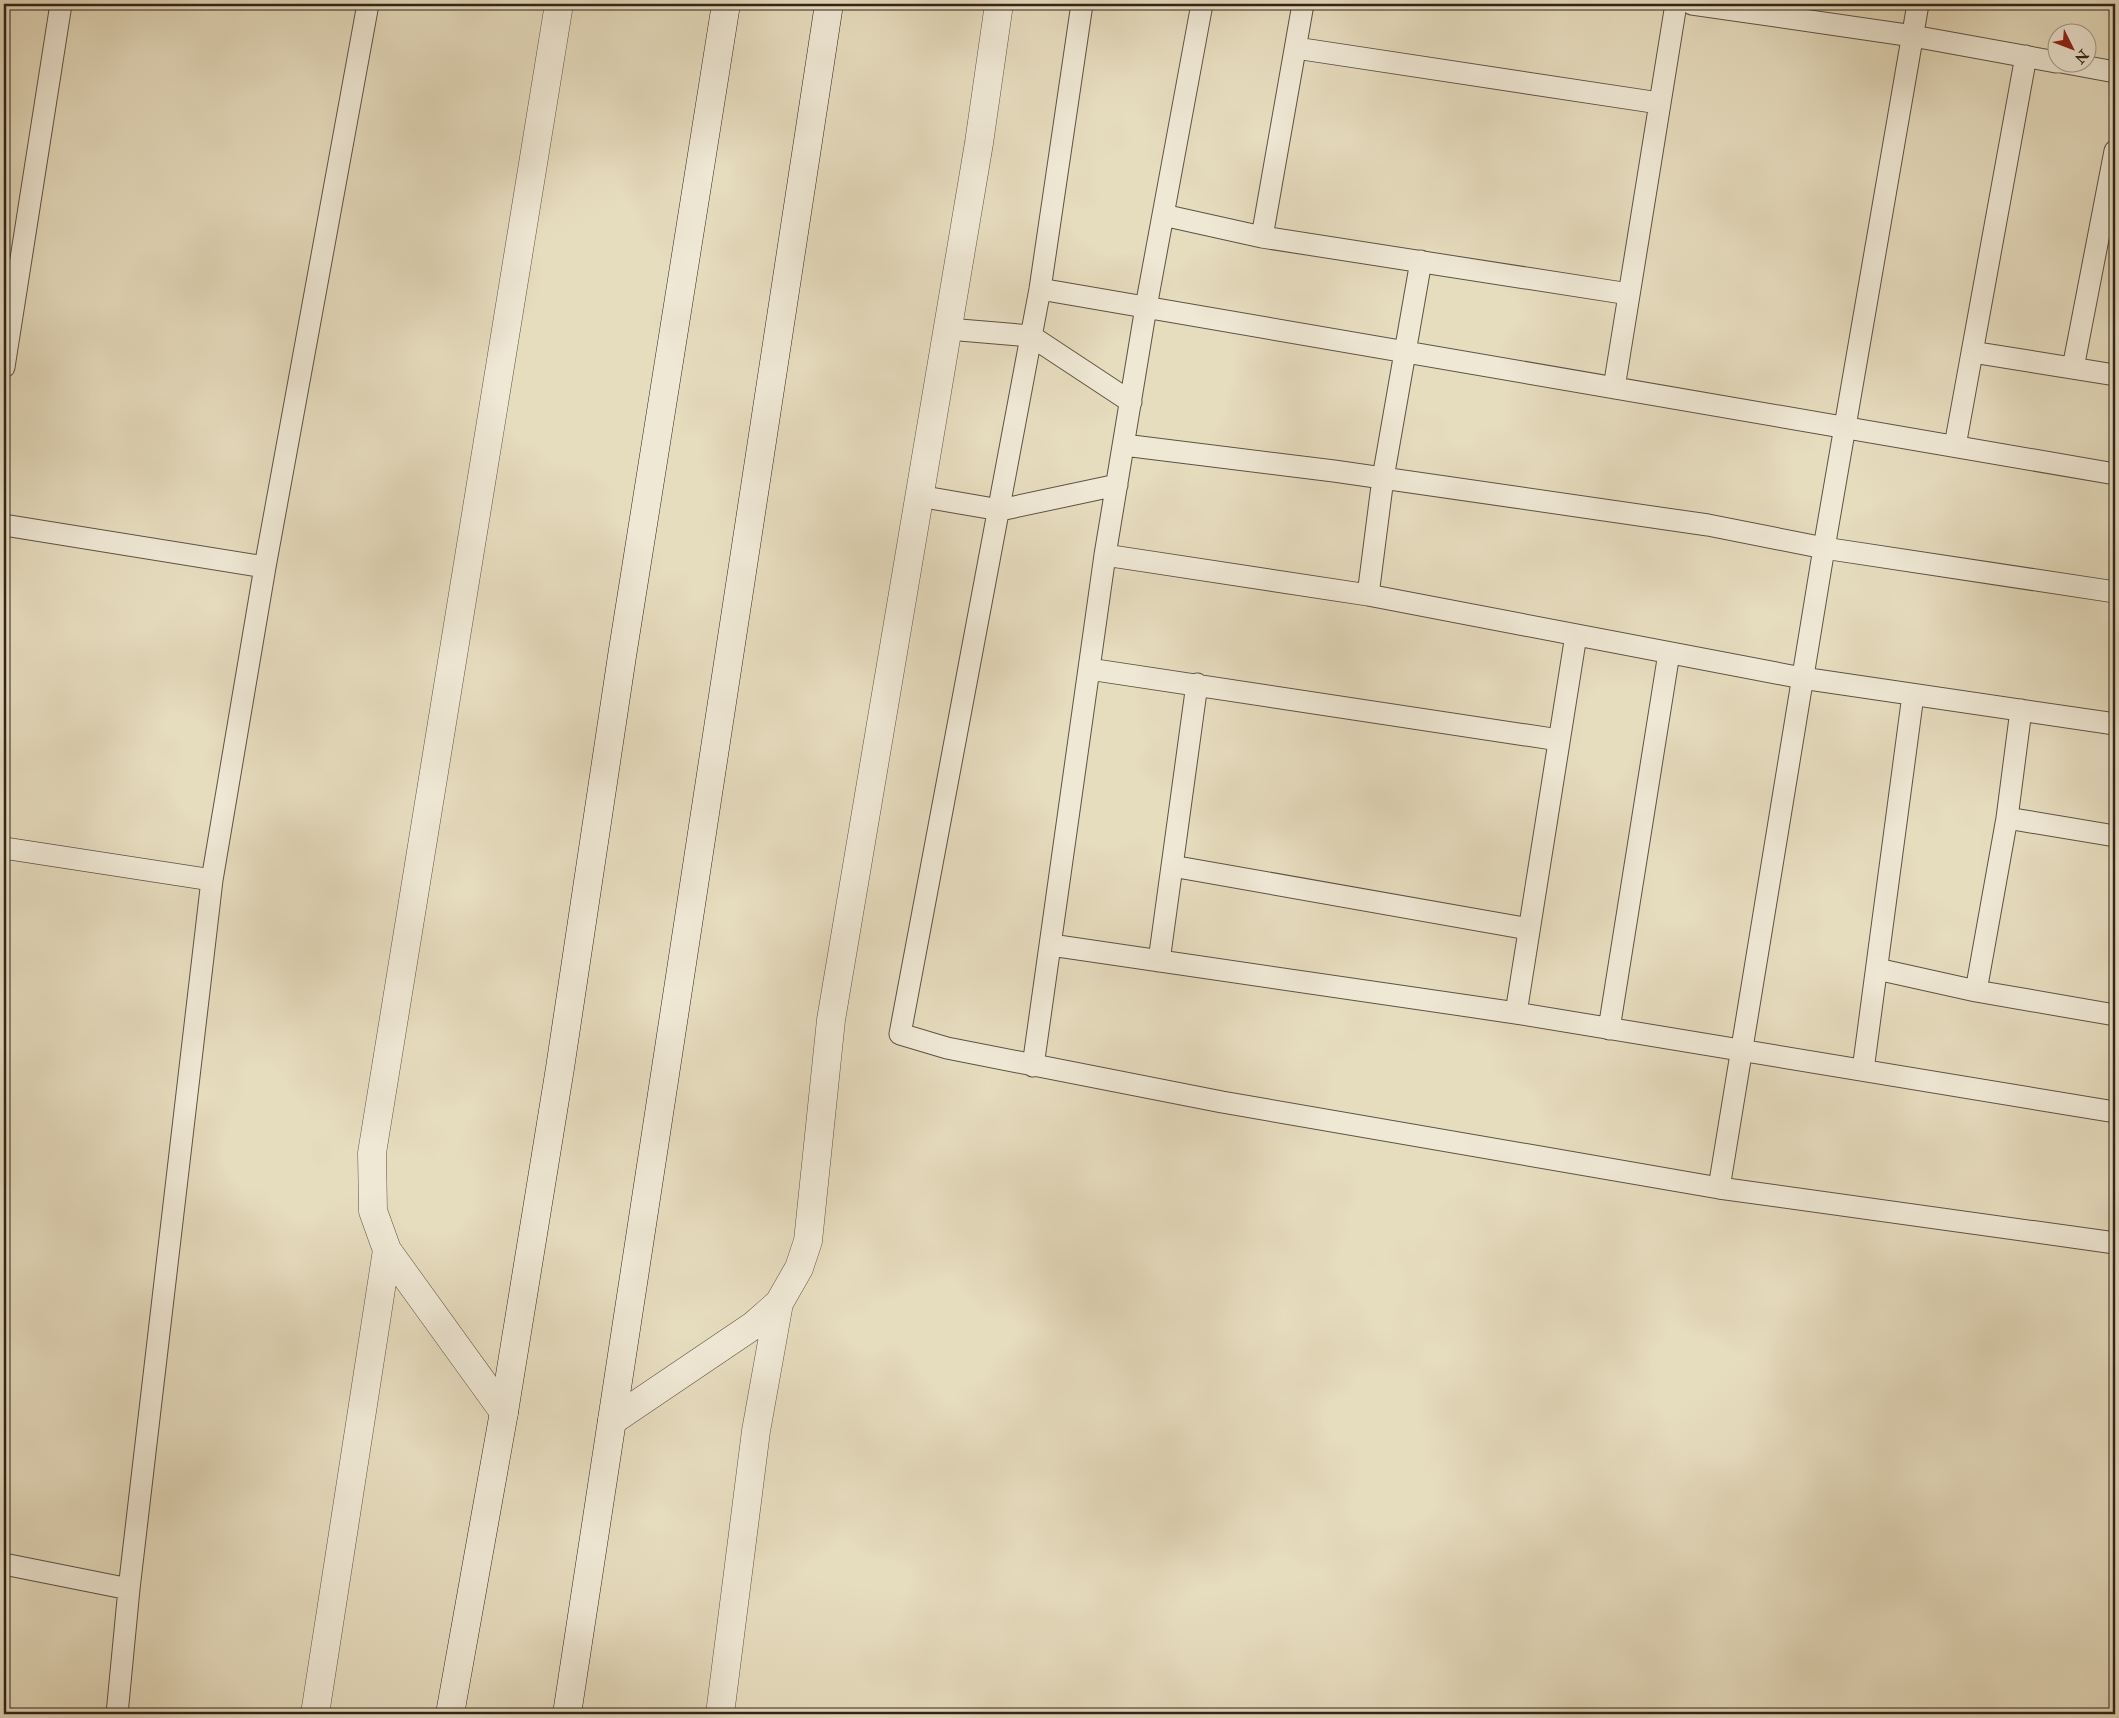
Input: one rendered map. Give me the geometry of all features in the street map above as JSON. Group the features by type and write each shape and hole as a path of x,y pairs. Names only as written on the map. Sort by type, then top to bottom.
{"street":[{"path":"504,1412 387,1250 373,1211 372,1153 559,4"},
{"path":"450,1714 504,1412 558,1078 622,656 726,4"},
{"path":"567,1714 829,4"},
{"path":"612,1421 754,1325 779,1303 799,1268 808,1241 831,1020 979,143 998,4"},
{"path":"315,1714 387,1250"},
{"path":"720,1714 756,1431 779,1303"}],"lane":[{"path":"4,368 61,4"},
{"path":"117,1714 129,1589 212,880 265,566 368,4"},
{"path":"1082,4 1040,289 1000,510 900,1034 947,1048 1231,1104 1719,1188 2115,1243"},
{"path":"1033,1066 1105,555 1146,307 1202,4"},
{"path":"1262,236 1303,4"},
{"path":"1614,388 1676,4"},
{"path":"1692,4 1913,36 2046,60"},
{"path":"1719,1188 1802,678 1918,4"},
{"path":"1296,48 1659,103"},
{"path":"1955,446 2026,56"},
{"path":"2096,68 2115,72"},
{"path":"2073,368 2114,160"},
{"path":"1163,215 1262,236 1629,294"},
{"path":"1368,595 1383,478 1421,261"},
{"path":"1040,289 2115,474"},
{"path":"948,329 1031,336 1131,402"},
{"path":"1972,352 2115,375"},
{"path":"1124,444 1383,478 1708,525 1824,548 2115,592"},
{"path":"919,496 1000,510 1117,485"},
{"path":"4,525 265,566"},
{"path":"1105,555 1368,595 1802,678 2115,724"},
{"path":"1516,1013 1576,635"},
{"path":"1609,1029 1670,653"},
{"path":"1089,669 1559,740"},
{"path":"1159,961 1197,684"},
{"path":"1863,1070 1913,695"},
{"path":"1976,992 2007,818 2021,710"},
{"path":"2007,818 2115,836"},
{"path":"4,848 212,880"},
{"path":"1172,866 1529,928"},
{"path":"1051,945 1516,1013 2115,1112"},
{"path":"1877,969 1976,992 2115,1015"},
{"path":"4,1564 129,1589"}]}
